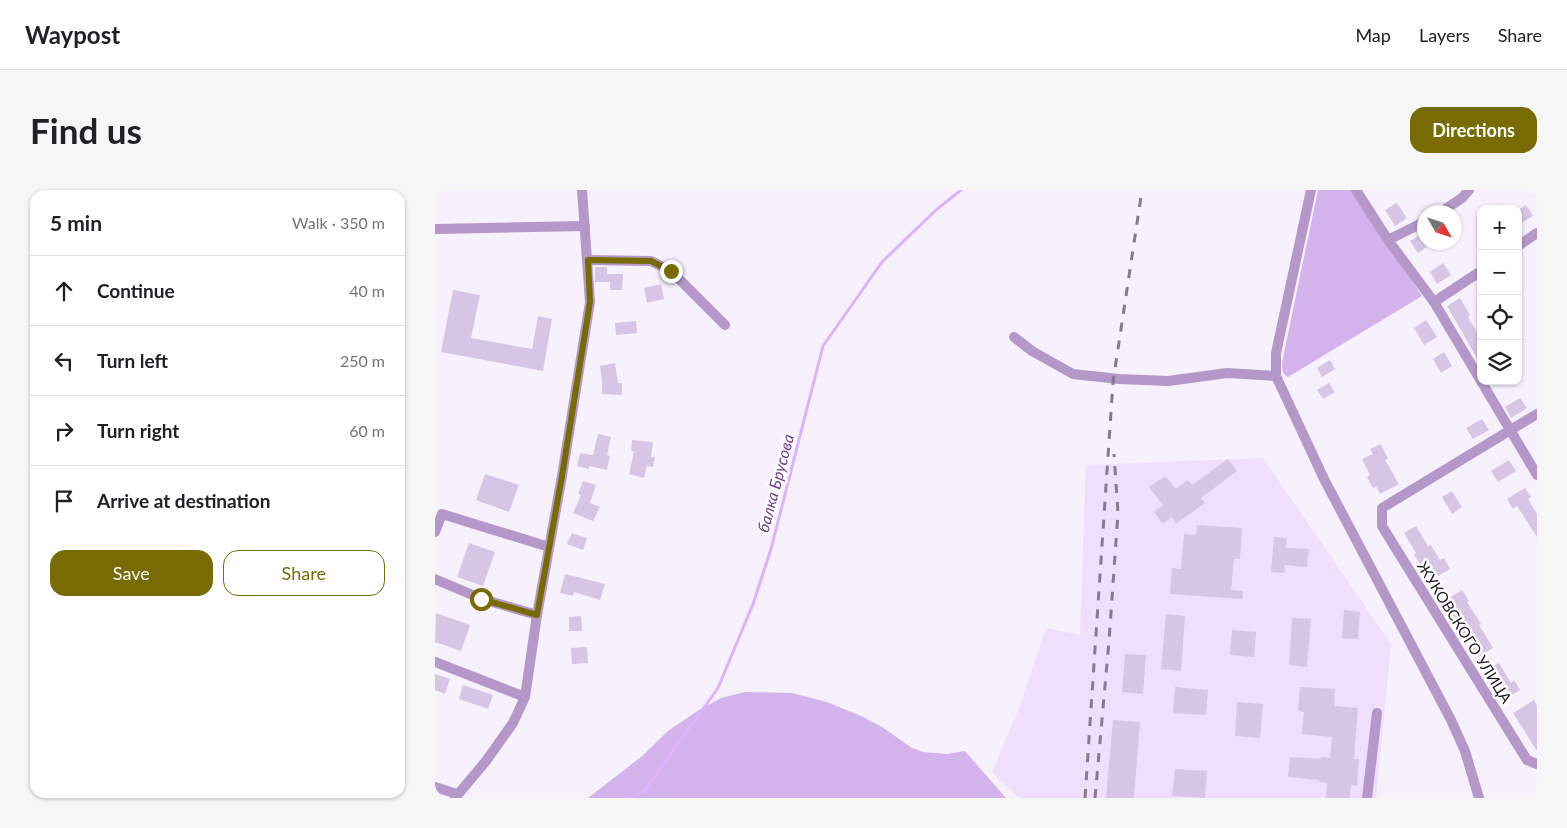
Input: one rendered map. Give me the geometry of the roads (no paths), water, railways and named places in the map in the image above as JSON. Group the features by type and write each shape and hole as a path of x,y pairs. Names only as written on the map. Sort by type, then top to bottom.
{"street":[{"path":"435,787 456,796 486,761 513,722 525,698 537,615 590,302 582,190"},
{"path":"1311,190 1275,353 1276,376 1324,479 1451,720 1465,751 1479,798"},
{"path":"1356,190 1388,240 1434,302 1477,374"},
{"path":"1452,205 1462,198 1469,190"},
{"path":"435,229 585,226"},
{"path":"1388,240 1417,226"},
{"path":"1522,243 1537,234"},
{"path":"588,260 651,261 671,271 725,325"},
{"path":"1434,302 1477,274"},
{"path":"1014,337 1032,351 1073,374 1119,379 1169,381 1227,373 1276,376"},
{"path":"1483,385 1537,475"},
{"path":"1510,430 1537,414"},
{"name":"ЖУКОВСКОГО УЛИЦА","path":"1510,430 1382,508 1382,526 1527,760 1537,764"},
{"path":"435,532 441,514 549,547"},
{"path":"435,579 481,599 537,615"},
{"path":"435,662 525,698"},
{"path":"1367,798 1377,713"}],"waterway":[{"name":"балка Брусова","path":"632,798 645,790 718,688 753,604 771,549 823,346 882,262 936,210 961,190"}],"railway":[{"path":"1085,798 1113,382 1142,190"},
{"path":"1095,798 1118,513 1114,454"}]}
